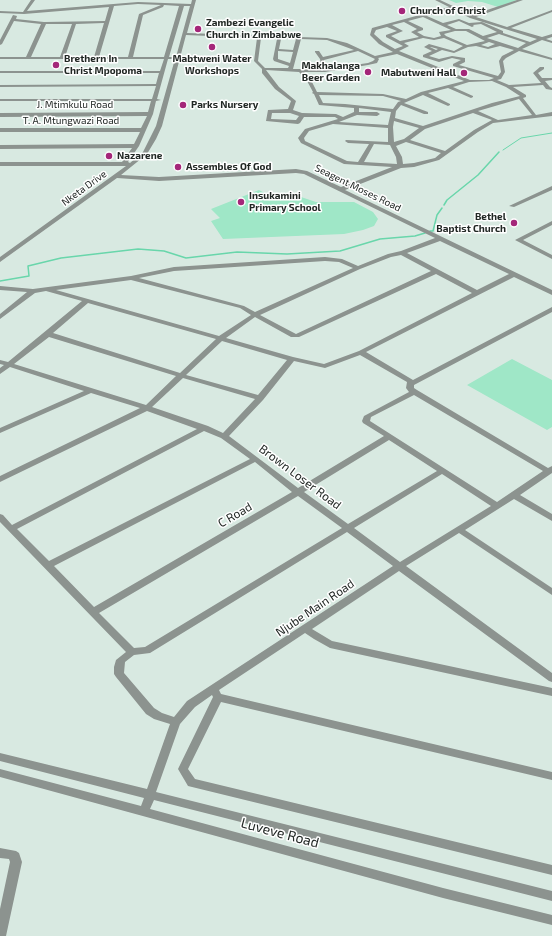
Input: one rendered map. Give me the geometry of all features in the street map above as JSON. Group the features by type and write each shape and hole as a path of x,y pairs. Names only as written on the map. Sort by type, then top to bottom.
{"street":[{"path":"24,13 33,0"},
{"path":"437,0 472,17 552,42"},
{"path":"472,17 521,0"},
{"path":"0,12 24,13 112,5 145,3 182,4 193,2"},
{"name":"Nketa Drive","path":"0,260 116,176 145,153 159,126 193,2"},
{"path":"130,58 141,14 168,4"},
{"path":"124,164 136,146 150,114 182,4"},
{"path":"96,58 112,5"},
{"path":"0,7 27,8"},
{"path":"451,8 374,29 372,34 381,43 397,51 469,80 481,82 499,78 503,72 502,61 504,57 519,48 552,35"},
{"path":"507,28 552,11"},
{"path":"0,44 12,20 18,13"},
{"path":"424,16 455,30"},
{"path":"12,20 44,23 107,22"},
{"path":"387,25 401,31 413,32 431,39 443,35 455,30 466,30 474,27 460,20 436,29 443,35 453,41 467,46"},
{"path":"404,21 421,29 413,32"},
{"path":"28,58 44,23"},
{"path":"62,58 74,23"},
{"path":"469,24 482,23 501,31 499,33"},
{"path":"466,30 489,41 519,48 552,59"},
{"path":"184,34 334,40 375,57 407,47 406,45 388,36 401,31"},
{"path":"483,38 499,33 518,40 552,47"},
{"path":"467,37 475,35"},
{"path":"259,37 256,61 277,88 294,102 290,111"},
{"path":"400,42 423,37"},
{"path":"279,38 275,59 292,65"},
{"path":"290,70 299,38"},
{"path":"453,41 460,39"},
{"path":"507,45 518,40"},
{"path":"435,51 426,46 431,45 454,52 467,46 489,41"},
{"path":"476,45 488,48 500,44"},
{"path":"442,48 425,56 439,61 452,57 463,59 464,60 455,65 499,78"},
{"path":"276,50 296,51"},
{"path":"322,59 359,50"},
{"path":"317,52 322,59 325,71"},
{"path":"264,70 325,71 368,64 377,60 375,57"},
{"path":"0,64 1,58 177,58"},
{"path":"542,68 535,72 542,82 552,89"},
{"path":"301,71 308,78 314,93 321,104"},
{"path":"0,72 162,72"},
{"path":"508,86 542,82 552,79"},
{"path":"400,166 399,156 391,144 390,127 394,111 403,102 423,93 450,87 469,80"},
{"path":"493,80 523,94 524,96 521,98"},
{"path":"0,86 159,85"},
{"path":"450,87 471,97"},
{"path":"314,93 383,95 403,102 426,113"},
{"path":"423,93 448,105"},
{"path":"345,105 349,94"},
{"path":"348,141 372,144 391,144 406,140 423,128 494,104 521,98"},
{"path":"521,98 535,116"},
{"path":"0,100 165,100"},
{"path":"321,104 345,105 356,110 379,114 380,109 394,111"},
{"path":"317,115 321,104"},
{"path":"356,110 343,119 307,130 301,138 303,142 343,162 400,166 427,163 437,159 476,131 496,120 552,114"},
{"path":"302,115 298,122 268,120 272,111 290,111 302,115 336,116 343,119"},
{"path":"474,111 496,120"},
{"name":"J. Mtimkulu Road","path":"0,115 150,114"},
{"path":"317,115 319,118 332,123 390,127"},
{"path":"392,119 423,128"},
{"name":"T. A. Mtungwazi Road","path":"0,130 142,130"},
{"path":"406,140 445,153"},
{"path":"360,164 372,144"},
{"path":"0,147 136,146"},
{"path":"0,164 132,164"},
{"path":"342,189 400,166"},
{"name":"Seagent Moses Road","path":"116,176 159,179 301,171 342,189 440,239 552,293"},
{"path":"512,206 552,188"},
{"path":"552,223 518,240 552,256"},
{"path":"0,479 147,408 220,339 256,314 358,268 390,255 402,253 440,239"},
{"path":"402,253 477,293"},
{"path":"0,288 33,291 131,278 174,269 325,259 340,260 358,268"},
{"path":"131,278 242,307 293,336 301,336 437,271"},
{"path":"46,289 292,359 325,366 361,352 514,274"},
{"path":"0,316 33,291"},
{"path":"0,372 48,334 87,300"},
{"path":"550,470 414,392 410,388 410,384 552,309"},
{"path":"48,334 182,376 260,398"},
{"path":"361,352 412,382"},
{"path":"224,436 260,398 292,359"},
{"name":"Brown Loser Road","path":"0,362 147,408 224,436 552,678"},
{"path":"0,431 89,391"},
{"path":"414,392 368,416 366,418 368,423 496,505"},
{"path":"13,528 205,428"},
{"name":"C Road","path":"92,612 298,492 388,437"},
{"path":"47,566 256,459"},
{"name":"Njube Main Road","path":"144,812 176,722 191,704 216,693 306,629 400,566 550,470"},
{"path":"176,722 158,716 150,711 119,674 118,667 121,660 132,652 147,650 442,471"},
{"path":"514,494 552,518"},
{"path":"0,516 132,652"},
{"path":"458,529 552,592"},
{"path":"306,629 330,644 552,692"},
{"path":"552,776 216,693 183,769 192,783 552,870"},
{"name":"Luveve Road","path":"0,756 552,896"},
{"name":"Luveve Road","path":"0,773 443,893 552,920"},
{"path":"0,853 12,854 15,857 16,862 0,936"}],"green space":[{"path":"449,0 517,0 498,7 482,2 468,1 456,3"},
{"path":"259,190 274,198 298,196 316,202 354,202 373,212 378,219 374,226 344,234 223,239 211,221 220,218 211,209"},
{"path":"512,359 552,380 552,427 547,430 467,385"}],"waterway":[{"path":"503,150 521,138 552,133"},
{"path":"444,205 447,200 478,175 499,152"},
{"path":"430,231 433,231 437,215 442,208"},
{"path":"0,281 29,276 28,266 61,258 138,249 164,251 186,258 237,252 287,254 340,251 380,239 415,236 425,233"}],"place":[{"name":"Church of Christ","path":"402,11"},
{"name":"Zambezi Evangelic Church in Zimbabwe","path":"198,29"},
{"name":"Mabtweni Water Workshops","path":"212,47"},
{"name":"Brethern In Christ Mpopoma","path":"56,65"},
{"name":"Makhalanga Beer Garden","path":"368,72"},
{"name":"Mabutweni Hall","path":"464,73"},
{"name":"Parks Nursery","path":"183,105"},
{"name":"Nazarene","path":"109,156"},
{"name":"Assembles Of God","path":"178,167"},
{"name":"Insukamini Primary School","path":"241,202"},
{"name":"Bethel Baptist Church","path":"514,223"}]}
